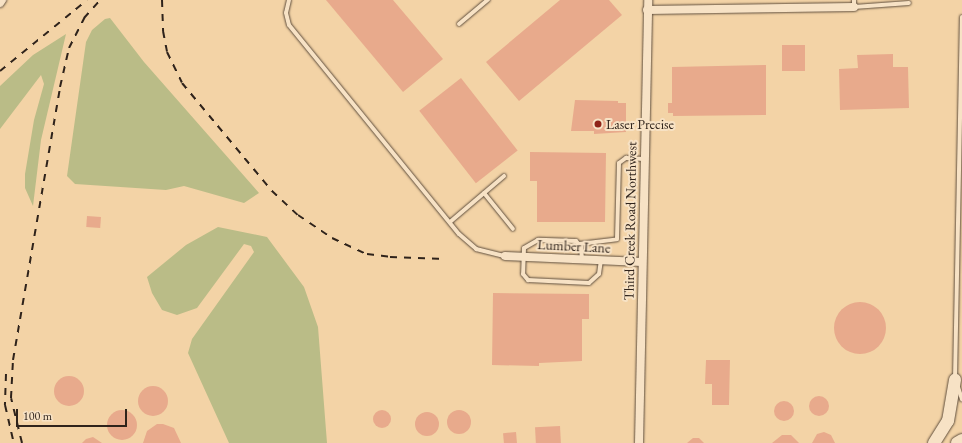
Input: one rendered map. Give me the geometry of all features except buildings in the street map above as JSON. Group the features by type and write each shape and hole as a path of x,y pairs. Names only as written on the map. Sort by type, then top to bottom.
{"main road":[{"path":"934,443 948,421 955,380"},
{"path":"957,443 962,440"}],"street":[{"name":"Third Creek Road Northwest","path":"639,443 648,0"},
{"path":"647,10 854,3"},
{"name":"Lumber Lane","path":"505,256 642,262"}],"lane":[{"path":"289,0 286,13 289,25 450,222 476,249 492,255 505,256"},
{"path":"459,24 488,0"},
{"path":"854,3 909,3"},
{"path":"962,17 961,162 955,380 962,399"},
{"path":"601,260 599,274 593,282 544,282 525,278 523,256 524,248 538,240 572,240 579,244 617,239 619,162 626,158 644,159"},
{"path":"450,222 504,176"},
{"path":"484,193 513,229"},
{"path":"579,244 582,259"}],"green space":[{"path":"110,18 144,62 259,193 244,203 184,186 166,190 75,184 67,176 86,42 92,30 105,19"},
{"path":"66,34 41,140 33,206 25,188 25,174 34,120 44,84 41,75 0,129 0,86 33,55"},
{"path":"218,227 267,237 304,287 318,327 327,443 229,443 188,353 192,339 254,252 251,246 244,244 197,308 177,315 162,310 152,293 147,277 186,245"}],"railway":[{"path":"0,71 87,0"},
{"path":"22,443 11,398 13,360 60,87 69,48 84,18 100,0"},
{"path":"162,0 163,31 167,52 182,83 272,191 298,215 332,238 367,254 390,257 445,259"},
{"path":"6,374 5,405 14,443"}],"place":[{"name":"Laser Precise","path":"598,124"}]}
